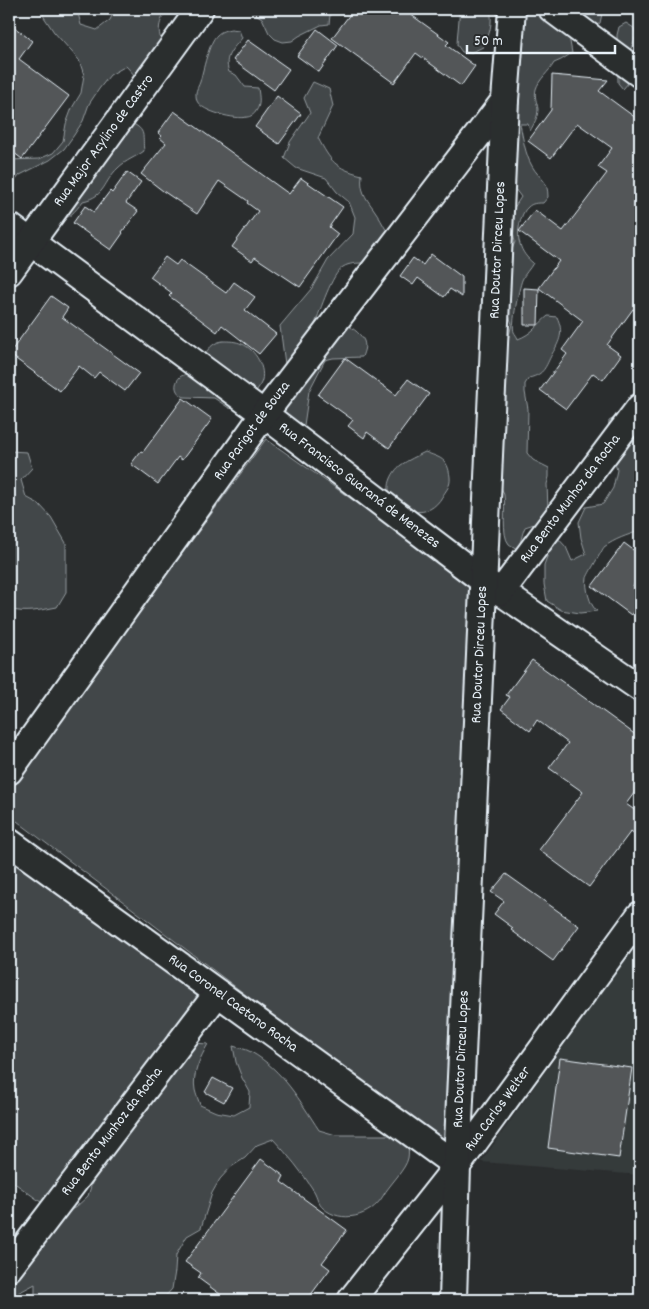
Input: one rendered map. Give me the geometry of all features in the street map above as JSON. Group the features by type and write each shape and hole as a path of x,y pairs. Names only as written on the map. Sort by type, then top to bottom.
{"street":[{"name":"Rua Major Acylino de Castro","path":"9,272 200,9"},
{"name":"Rua Doutor Dirceu Lopes","path":"453,1300 457,1166 493,586 505,100 512,9"},
{"path":"560,11 640,74"},
{"name":"Rua Parigot de Souza","path":"9,771 264,414 505,100"},
{"name":"Rua Francisco Guaraná de Menezes","path":"9,226 493,586 640,688"},
{"name":"Rua Bento Munhoz da Rocha","path":"493,586 640,407"},
{"name":"Rua Coronel Caetano Rocha","path":"9,842 457,1166"},
{"name":"Rua Carlos Welter","path":"351,1300 457,1166 640,915"},
{"name":"Rua Bento Munhoz da Rocha","path":"9,1268 217,994"}],"shaded area":[{"path":"42,9 77,9 81,25 97,30 110,20 115,9 167,9 159,29 165,50 138,79 126,66 110,75 89,104 83,121 64,149 50,160 20,175 9,188 9,160 39,159 53,153 63,141 66,124 72,108 81,93 84,75 79,60 54,32 44,17"},
{"path":"247,9 328,9 330,15 329,24 321,25 292,41 283,42 275,39 269,33 262,18"},
{"path":"459,9 490,9 491,24 483,47 470,53 462,52 457,45"},
{"path":"513,9 550,9 569,36 572,53 554,63 537,85 535,95 538,112 530,131 528,124 520,124 524,146 532,166 547,187 548,197 543,203 533,204 528,207 523,214 520,224 518,235 521,247 525,255 533,263 521,284 513,328 518,339 531,332 548,316 557,317 561,332 557,345 544,369 529,378 525,384 528,409 527,453 533,460 549,468 547,484 548,510 540,522 525,527 517,549 509,544 505,534 504,495 496,481 497,464 503,458 501,449 502,408 506,403 504,355 512,324 507,309 509,257 515,242 512,211 521,197 512,185"},
{"path":"579,9 603,9 600,23 590,30 580,18"},
{"path":"626,23 634,28 636,36 630,51 629,82 623,89 618,83 617,35 619,27"},
{"path":"231,29 239,30 242,38 232,49 228,57 227,66 229,72 236,75 245,87 258,88 258,109 252,115 242,118 212,112 200,105 196,99 196,90 211,44 219,34"},
{"path":"313,82 329,89 333,106 318,138 335,163 346,170 362,175 364,193 388,233 366,263 357,263 343,267 335,277 327,293 315,324 327,319 346,324 361,336 365,343 364,349 362,357 325,360 309,391 303,432 275,409 288,387 280,326 312,288 328,260 353,234 355,217 349,202 337,192 326,178 296,168 284,158 290,142 310,113 304,98"},
{"path":"131,123 142,131 144,151 118,168 96,196 83,201 71,215 56,223"},
{"path":"217,342 237,342 247,347 259,360 261,366 262,378 259,387 238,409 229,408 214,398 182,396 176,388 176,383 180,377 196,372 209,349"},
{"path":"640,403 640,531 617,539 604,547 587,578 587,591 590,601 597,611 580,613 561,610 547,601 544,584 544,565 555,535 566,547 572,561 586,554 579,522 586,507 603,504 613,488 617,470 607,437 609,421"},
{"path":"266,439 478,588 456,1135 441,1143 9,815 9,791"},
{"path":"9,451 27,452 32,468 21,480 26,497 39,504 51,517 66,543 66,592 57,607 27,611 9,609"},
{"path":"425,452 445,462 449,471 450,483 440,501 434,507 418,512 410,510 391,496 389,483 395,471 401,465"},
{"path":"9,859 198,996 45,1205 9,1179"},
{"path":"640,938 640,1175 481,1162"},
{"path":"193,1043 208,1044 200,1060 194,1084 200,1105 216,1112 234,1115 249,1107 250,1092 236,1062 233,1046 245,1049 262,1059 282,1077 298,1097 319,1130 336,1135 392,1135 408,1142 407,1162 378,1203 371,1209 355,1216 338,1216 321,1206 305,1177 273,1139 257,1145 220,1179 212,1193 201,1228 187,1236 176,1255 172,1289 162,1300 35,1300 35,1284 18,1293 13,1300 9,1300 9,1277 62,1215 76,1207 88,1196 98,1164"}],"building":[{"path":"354,9 403,9 449,42 446,45 475,66 461,86 416,53 394,83 332,38"},
{"path":"9,23 32,41 19,59 69,96 22,159 9,149"},
{"path":"317,29 338,45 319,72 297,56"},
{"path":"248,40 289,69 274,90 233,60"},
{"path":"552,75 608,80 599,91 640,121 640,314 633,309 607,345 621,355 603,380 593,373 566,409 540,390 567,354 562,350 583,321 539,288 559,261 519,231 535,210 563,231 607,173 598,167 612,148 577,123 551,158 528,141 551,110"},
{"path":"277,96 301,114 279,144 255,127"},
{"path":"174,111 289,194 301,178 343,207 329,227 338,234 300,287 255,257 252,261 232,247 258,211 247,203 248,201 219,181 197,214 141,174 166,143 160,138 162,136 158,133"},
{"path":"127,172 141,182 126,203 138,211 111,250 73,223 85,206 94,212 110,191 112,193"},
{"path":"431,254 462,277 462,297 450,289 444,297 418,278 413,285 400,276 413,258 423,265"},
{"path":"165,257 176,265 180,260 226,293 234,282 255,297 245,310 276,334 259,354 222,325 217,332 169,296 172,293 150,277"},
{"path":"524,288 539,289 538,325 524,325"},
{"path":"51,296 68,308 62,317 139,373 125,391 99,372 94,378 79,366 60,391 9,354"},
{"path":"345,358 396,395 408,379 429,394 389,448 367,432 364,438 348,426 353,420 318,395"},
{"path":"183,398 212,419 182,460 178,457 158,484 131,464 141,451 143,452"},
{"path":"624,543 640,555 640,577 632,587 640,593 640,602 631,615 592,586"},
{"path":"532,660 640,738 640,785 626,804 640,814 640,838 631,831 589,887 539,850 583,792 549,768 568,743 537,720 530,731 501,709 510,697 506,695"},
{"path":"506,874 579,926 553,961 511,930 513,928 494,914 504,901 491,892"},
{"path":"560,1058 632,1068 619,1158 548,1148"},
{"path":"213,1078 232,1088 224,1102 205,1092"},
{"path":"261,1159 284,1176 281,1182 347,1230 322,1263 330,1269 307,1300 228,1300 198,1278 201,1273 185,1262"}]}
